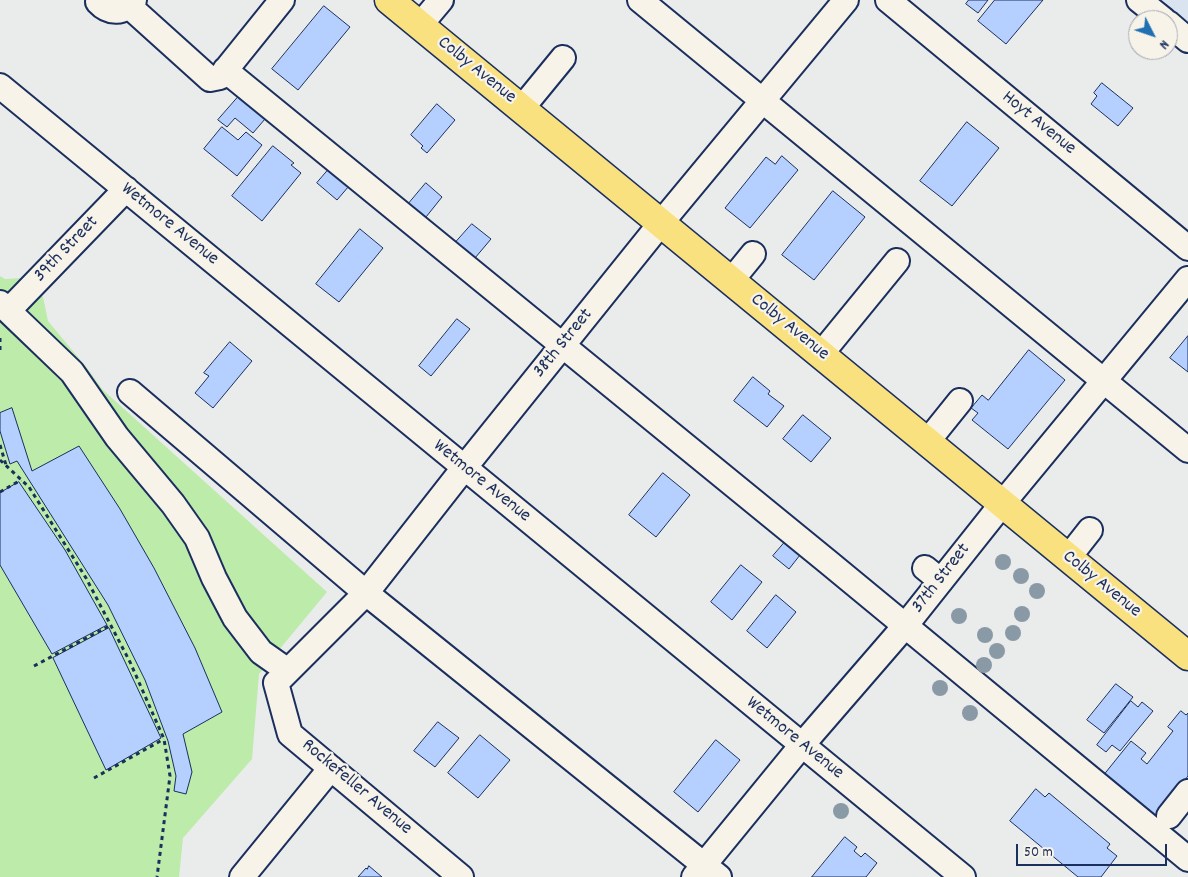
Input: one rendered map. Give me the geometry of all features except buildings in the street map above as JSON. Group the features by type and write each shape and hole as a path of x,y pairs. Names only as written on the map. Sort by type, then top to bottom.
{"main road":[{"name":"Colby Avenue","path":"389,0 1188,656"}],"street":[{"path":"98,2 103,8 110,11 124,10 132,3 210,79 220,77 282,0"},
{"path":"420,25 441,0"},
{"path":"640,0 761,100 825,166 1105,381 1188,450"},
{"name":"38th Street","path":"282,677 366,593 563,346 579,312 661,223 696,167 761,100 846,0"},
{"name":"Hoyt Avenue","path":"888,0 1188,248"},
{"path":"1139,0 1152,10"},
{"path":"1178,32 1188,40"},
{"path":"522,108 563,58"},
{"path":"225,70 906,626 1188,859"},
{"name":"Wetmore Avenue","path":"0,86 963,877"},
{"name":"39th Street","path":"4,307 126,189"},
{"path":"731,281 754,254"},
{"path":"821,354 897,261"},
{"name":"37th Street","path":"706,873 802,745 906,626 933,574 1002,504 1188,279"},
{"path":"4,307 72,372 117,437 173,504 197,538 214,578 235,618 282,677"},
{"path":"130,392 366,593 706,873"},
{"path":"927,442 960,401"},
{"path":"1068,558 1090,530"},
{"name":"Rockefeller Avenue","path":"282,677 290,734 461,877"},
{"path":"242,877 331,768"},
{"path":"1169,816 1188,792"}],"path":[{"path":"0,338 0,350"},
{"path":"0,445 7,468"},
{"path":"0,460 28,487 86,578 130,662 164,738 170,776 157,877"},
{"path":"0,492 22,480"},
{"path":"34,666 111,625"},
{"path":"94,778 164,738"}],"shaded area":[{"path":"1133,0 1188,0 1188,45 1178,37 1178,10 1145,10"}],"green space":[{"path":"0,276 5,279 23,278 43,297 48,321 103,390 327,592 259,674 252,759 183,838 179,877 0,877"}]}
